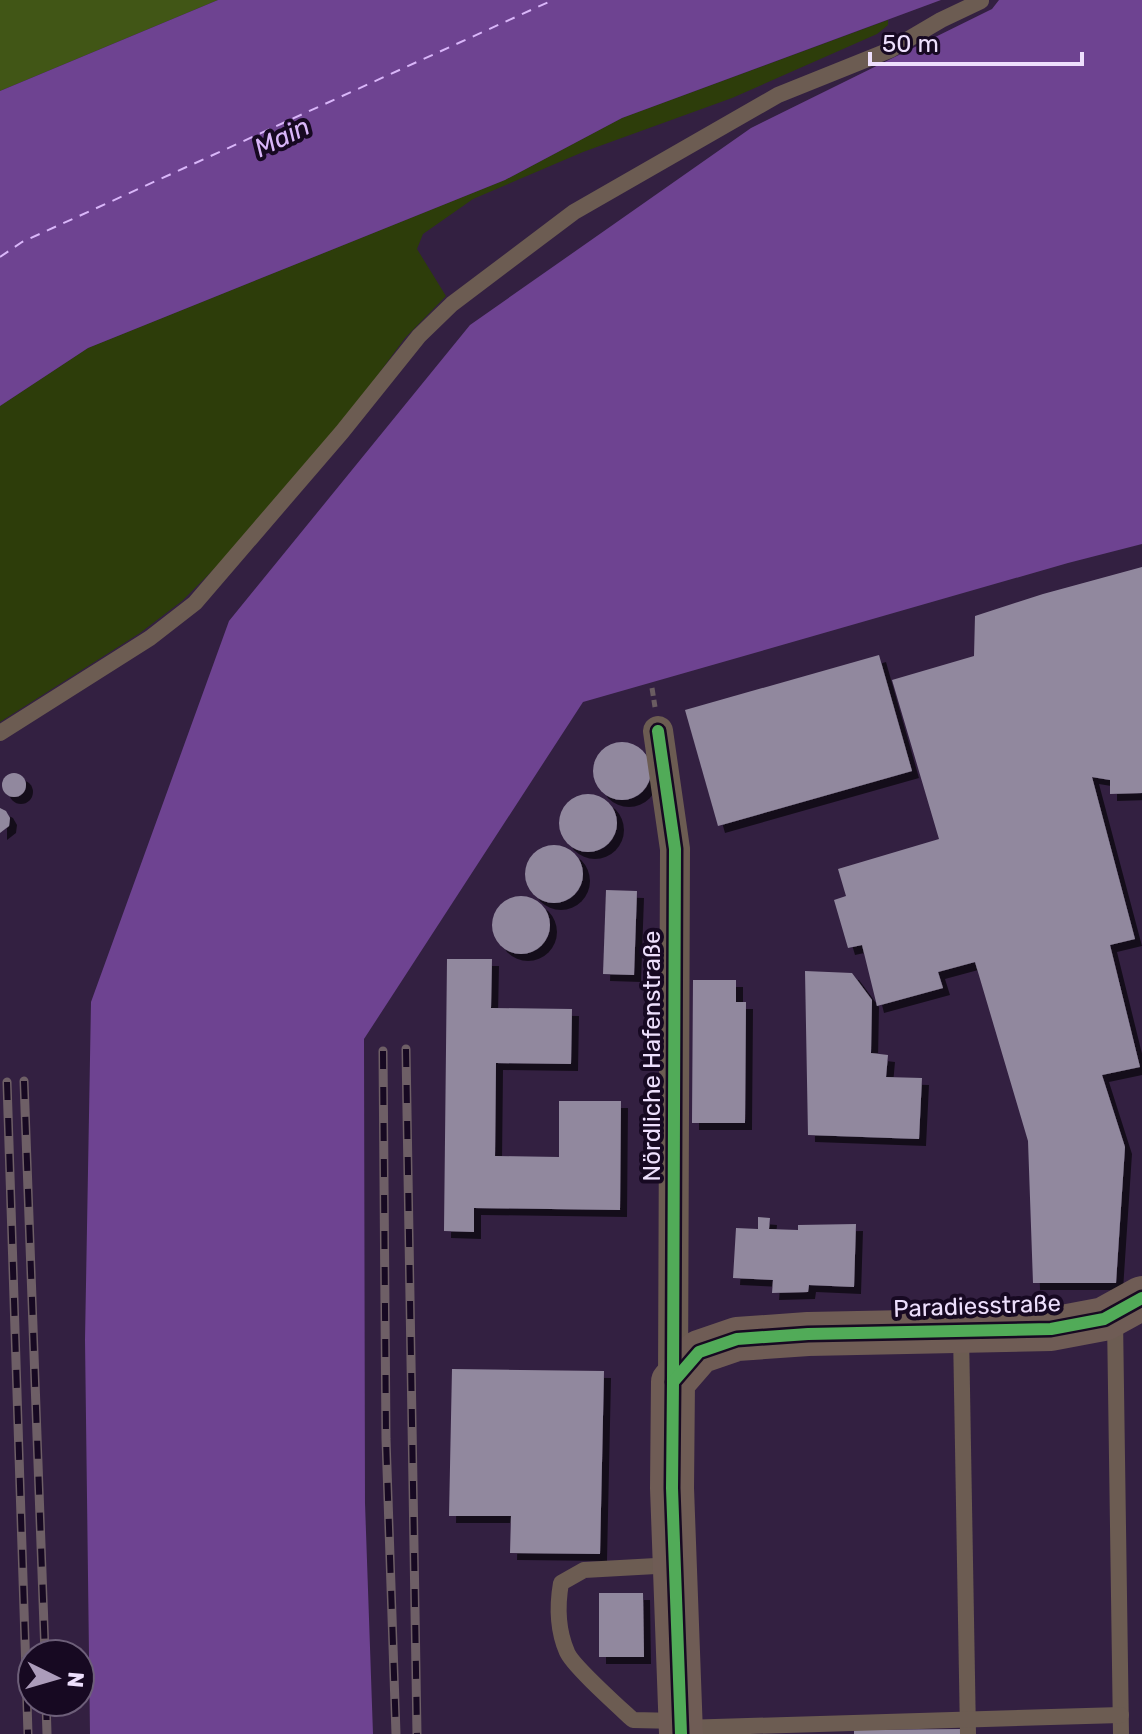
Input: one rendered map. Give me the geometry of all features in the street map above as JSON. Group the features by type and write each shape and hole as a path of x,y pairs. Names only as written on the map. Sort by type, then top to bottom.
{"street":[{"name":"Nördliche Hafenstraße","path":"658,731 675,849 673,1382 681,1727"},
{"name":"Paradiesstraße","path":"673,1382 699,1352 737,1339 808,1334 1051,1329 1104,1319 1128,1306"}],"lane":[{"path":"0,733 150,638 195,603 342,432 419,336 452,304 574,212 778,95 890,50 981,1"},
{"path":"1121,1734 1128,1306"},
{"path":"961,1331 968,1726"},
{"path":"675,1565 584,1570 561,1583 558,1619 567,1655 633,1720 681,1727 968,1726 1121,1715"}],"green space":[{"path":"0,0 218,0 0,91"},
{"path":"888,20 888,25 877,34 732,98 583,152 473,199 423,234 417,249 446,296 405,338 333,436 225,558 182,601 140,633 0,722 0,406 88,348 505,180 622,118"}],"water":[{"name":"Main","path":"218,0 941,0 622,118 505,180 88,348 0,406 0,91"},
{"path":"999,0 1142,0 1142,544 583,702 364,1039 365,1503 373,1734 90,1734 90,1718 96,1718 96,1638 89,1638 85,1340 91,1002 229,621 470,325 751,128 992,9"}],"building":[{"path":"1142,567 1142,793 1110,794 1110,780 1092,777 1135,939 1110,945 1140,1067 1102,1075 1125,1147 1116,1283 1033,1283 1028,1141 975,962 938,972 943,988 877,1006 862,945 848,948 834,900 846,896 838,869 939,839 892,680 974,656 975,616"},
{"path":"879,655 912,771 718,826 685,710"},
{"path":"622,742 642,751 651,771 642,791 622,800 602,791 593,771 602,751"},
{"path":"14,773 23,776 26,785 23,794 14,797 5,794 2,785 5,776"},
{"path":"588,794 608,803 617,823 608,843 588,852 568,843 559,823 568,803"},
{"path":"0,808 10,818 9,826 0,833"},
{"path":"554,845 574,854 583,874 574,894 554,903 534,894 525,874 534,854"},
{"path":"606,890 637,891 634,975 603,974"},
{"path":"521,896 532,898 541,905 548,914 548,936 541,945 532,952 521,954 510,952 501,945 494,936 492,925 494,914 501,905 510,898"},
{"path":"447,959 492,959 491,1008 572,1009 571,1064 496,1063 495,1156 559,1157 559,1101 621,1101 620,1210 474,1208 474,1232 444,1231"},
{"path":"805,971 852,973 872,1000 871,1053 888,1055 886,1077 922,1078 919,1139 808,1135"},
{"path":"693,980 736,980 736,1002 746,1002 745,1123 692,1123"},
{"path":"758,1217 770,1218 769,1229 798,1230 798,1225 856,1224 854,1287 809,1285 808,1292 772,1293 773,1280 733,1278 736,1228 758,1229"},
{"path":"452,1369 604,1371 600,1554 510,1553 511,1516 449,1516"},
{"path":"599,1593 643,1593 644,1657 599,1657"},
{"path":"962,1729 962,1734 854,1734 854,1730"}],"ferry route":[{"path":"0,257 22,242 553,0"}],"railway":[{"path":"406,1049 417,1734"},
{"path":"383,1051 386,1439 396,1734"},
{"path":"24,1081 44,1638"},
{"path":"7,1082 28,1734"},
{"path":"46,1718 47,1734"}],"cycle path":[{"path":"658,731 675,849 673,1382"},
{"path":"681,1734 672,1488 673,1382 699,1352 737,1339 808,1334 1051,1329 1104,1319 1142,1298"}]}
